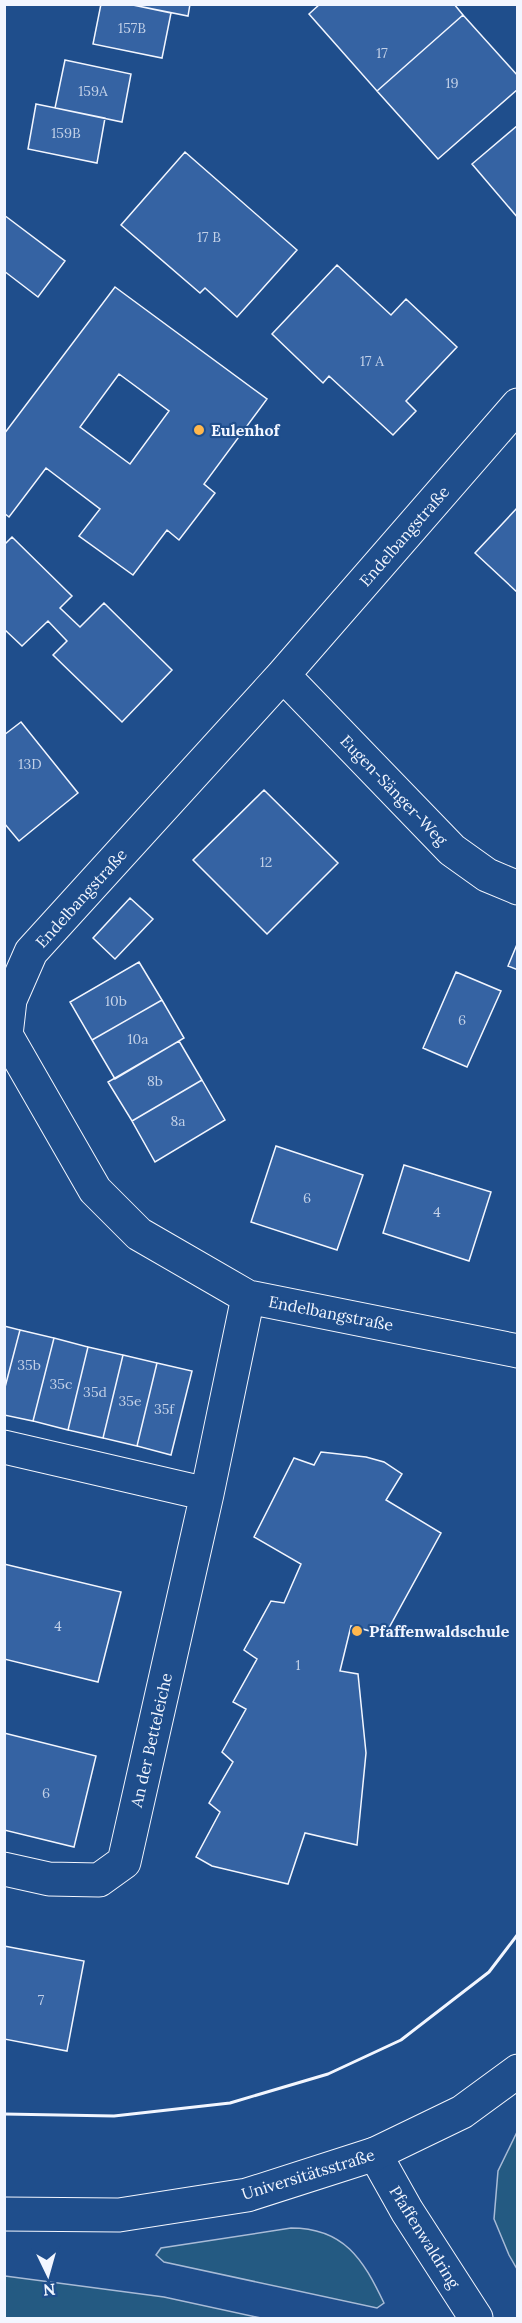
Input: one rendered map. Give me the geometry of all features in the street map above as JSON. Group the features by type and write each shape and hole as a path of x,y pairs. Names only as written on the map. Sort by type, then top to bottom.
{"street":[{"name":"Endelbangstraße","path":"518,405 283,675 31,952 10,1000 6,1035 95,1190 139,1234 248,1296 518,1351"},
{"name":"Eugen-Sänger-Weg","path":"283,675 452,850 487,875 518,888"},
{"name":"An der Betteleiche","path":"4,1869 48,1879 99,1880 124,1862 207,1494 248,1296"},
{"path":"4,1447 207,1494"},
{"name":"Universitätsstraße","path":"4,2214 119,2215 247,2195 375,2154 462,2112 518,2071"},
{"name":"Pfaffenwaldring","path":"375,2154 407,2211 476,2319"}],"shaded area":[{"path":"517,2132 517,2269 494,2219 498,2171"},
{"path":"291,2228 309,2229 325,2234 350,2249 368,2273 384,2303 377,2308 164,2262 156,2255 161,2248"},
{"path":"5,2276 164,2297 261,2318 5,2318"}],"building":[{"path":"101,4 128,4 171,13 162,58 93,44"},
{"path":"128,4 190,4 188,16"},
{"path":"320,4 454,4 463,15 377,91 309,14"},
{"path":"463,15 518,76 518,89 438,159 377,91"},
{"path":"65,60 131,74 122,122 55,108"},
{"path":"36,104 105,118 97,163 28,149"},
{"path":"518,125 518,218 472,164"},
{"path":"185,152 297,250 237,317 205,288 200,293 121,225"},
{"path":"4,215 65,261 38,297 4,271"},
{"path":"337,265 391,315 406,299 457,347 406,401 416,411 393,435 329,376 323,383 272,334"},
{"name":"Eulenhof","path":"115,287 267,399 204,484 215,493 179,540 167,530 133,575 79,536 100,509 46,468 9,517 4,513 4,434","holes":["119,374 169,411 130,464 80,427"]},
{"path":"518,507 518,593 475,553"},
{"path":"12,537 72,596 60,608 80,627 104,603 172,670 122,722 53,655 67,641 48,621 22,646 4,629 4,545"},
{"path":"21,722 78,793 19,841 4,823 4,735"},
{"path":"264,790 338,863 267,934 193,860"},
{"path":"130,898 153,919 115,959 93,938"},
{"path":"518,942 518,970 508,966"},
{"path":"139,962 162,1000 92,1040 70,1002"},
{"path":"456,972 501,991 467,1067 423,1048"},
{"path":"162,1000 184,1038 115,1079 92,1040"},
{"path":"179,1041 202,1080 132,1121 108,1082"},
{"path":"202,1080 225,1120 155,1162 132,1121"},
{"path":"276,1146 363,1175 337,1250 251,1222"},
{"path":"404,1165 491,1192 469,1261 383,1233"},
{"path":"4,1326 20,1330 4,1391"},
{"path":"20,1330 54,1338 33,1421 4,1415 4,1391"},
{"path":"54,1338 88,1347 68,1430 33,1421"},
{"path":"88,1347 123,1355 103,1438 68,1430"},
{"path":"123,1355 157,1363 137,1446 103,1438"},
{"path":"157,1363 192,1371 171,1455 137,1446"},
{"name":"Pfaffenwaldschule","path":"321,1452 366,1457 384,1462 402,1474 386,1500 441,1533 385,1635 351,1626 340,1671 358,1674 366,1753 357,1845 305,1833 288,1884 212,1866 196,1857 220,1812 209,1803 233,1762 222,1752 246,1709 233,1702 257,1659 244,1650 271,1601 284,1603 301,1564 254,1537 294,1458 314,1465"},
{"path":"4,1564 121,1592 98,1682 4,1659"},
{"path":"4,1733 96,1756 74,1847 4,1830"},
{"path":"4,1946 84,1961 67,2051 4,2039"}],"wall":[{"path":"4,2114 114,2116 230,2103 328,2074 401,2040 489,1972 518,1934"}],"place":[{"name":"Eulenhof","path":"199,430"},
{"name":"Pfaffenwaldschule","path":"357,1631"}]}
